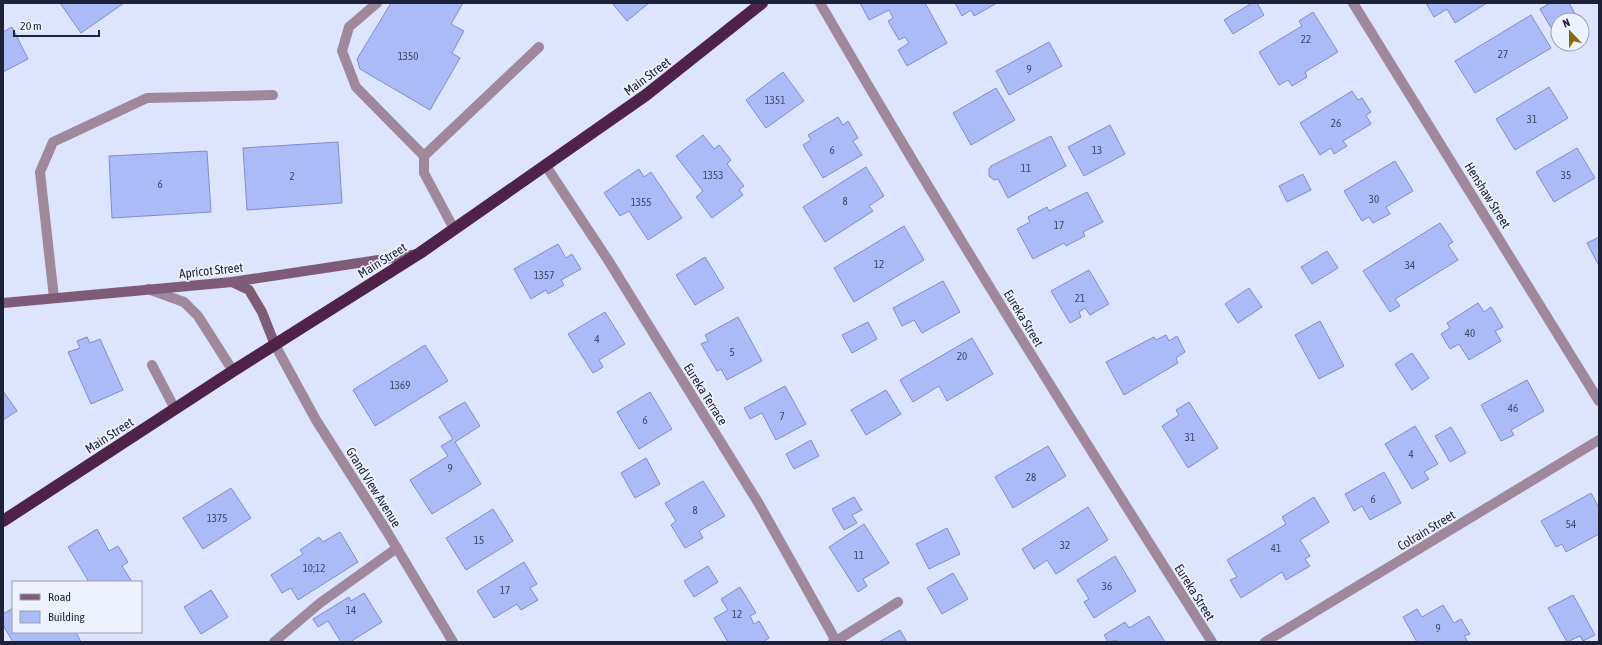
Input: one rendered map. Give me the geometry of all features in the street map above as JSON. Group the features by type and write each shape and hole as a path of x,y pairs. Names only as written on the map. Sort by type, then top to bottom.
{"highway":[{"name":"Main Street","path":"3,521 233,371 420,253 646,95 762,3"}],"street":[{"path":"377,3 349,27 342,51 356,87 424,156 424,173 454,229"},
{"name":"Eureka Street","path":"820,3 871,92 1050,386 1212,642"},
{"name":"Henshaw Street","path":"1353,3 1599,401"},
{"path":"424,156 539,47"},
{"path":"54,298 40,172 54,142 147,98 273,95"},
{"name":"Eureka Terrace","path":"546,166 608,260 759,504 834,641 898,602"},
{"name":"Apricot Street","path":"3,303 232,282 420,253"},
{"path":"232,282 249,290 262,312 275,345"},
{"path":"146,289 184,302 198,316 233,371"},
{"name":"Grand View Avenue","path":"275,345 316,420 397,548 453,642"},
{"path":"152,365 175,409"},
{"name":"Colrain Street","path":"1265,642 1599,440"},
{"path":"274,642 320,603 397,548"}],"building":[{"path":"60,3 124,3 81,33"},
{"path":"391,3 463,3 451,24 464,31 452,53 460,58 430,110 360,69 357,59"},
{"path":"612,3 649,3 627,21"},
{"path":"860,3 925,3 947,43 907,66 898,50 909,43 905,37 899,40 888,21 893,18 889,10 869,20"},
{"path":"955,3 997,3 974,16 971,10 962,16"},
{"path":"1252,3 1257,3 1264,15 1233,34 1224,20"},
{"path":"1426,3 1487,3 1455,23 1447,9 1434,17"},
{"path":"1550,3 1569,3 1574,12 1550,12 1550,26 1540,9"},
{"path":"1313,12 1338,52 1305,72 1307,77 1292,86 1288,80 1279,85 1259,52 1302,26 1299,21"},
{"path":"1531,15 1550,46 1550,49 1475,93 1455,61"},
{"path":"12,27 28,59 3,72 3,32"},
{"path":"1049,42 1062,66 1009,95 996,71"},
{"path":"783,72 804,101 766,128 746,100"},
{"path":"1549,87 1568,118 1515,150 1496,119"},
{"path":"996,88 1015,120 971,145 953,113"},
{"path":"1352,91 1358,100 1362,98 1371,112 1366,115 1371,124 1343,141 1347,146 1334,154 1331,148 1320,155 1300,123"},
{"path":"838,117 843,125 848,121 858,138 853,141 862,155 823,178 803,145 811,140 808,135"},
{"path":"1110,125 1125,154 1084,176 1068,147"},
{"path":"703,135 714,149 719,145 731,160 727,164 744,186 739,190 743,195 712,218 696,197 703,191 676,156"},
{"path":"1051,136 1066,166 1008,198 998,179 994,180 989,176 989,169 991,166"},
{"path":"338,142 342,203 247,210 243,148"},
{"path":"1577,148 1595,178 1554,202 1536,172"},
{"path":"207,151 211,212 112,218 109,156"},
{"path":"1395,161 1413,191 1386,207 1390,214 1373,223 1369,217 1362,221 1344,191"},
{"path":"866,167 884,196 869,206 873,211 825,242 803,207"},
{"path":"639,169 644,177 651,172 682,218 648,240 629,211 620,216 604,193"},
{"path":"1303,174 1311,190 1287,202 1279,186"},
{"path":"1087,192 1103,222 1083,232 1085,236 1066,246 1064,243 1033,259 1017,229 1030,222 1028,217 1047,207 1049,211"},
{"path":"1440,223 1453,242 1448,245 1458,260 1395,299 1400,306 1390,312 1363,271"},
{"path":"904,226 924,260 854,302 834,268"},
{"path":"1599,237 1599,266 1587,243"},
{"path":"558,244 566,258 572,254 581,269 561,280 564,285 548,294 546,290 531,299 514,269"},
{"path":"1327,251 1338,268 1312,284 1301,267"},
{"path":"705,257 724,288 695,305 676,275"},
{"path":"1089,270 1109,304 1090,315 1085,308 1079,312 1081,317 1070,323 1051,291"},
{"path":"943,281 960,312 922,333 914,320 902,326 893,308"},
{"path":"1249,288 1262,307 1238,323 1225,304"},
{"path":"1478,303 1484,312 1491,307 1503,327 1495,331 1501,341 1469,360 1459,344 1450,349 1441,334 1450,328 1447,323"},
{"path":"605,312 625,344 599,360 603,367 593,373 568,334"},
{"path":"738,317 762,361 727,380 721,369 717,371 701,344 708,341 705,335"},
{"path":"1320,321 1344,366 1319,379 1295,335"},
{"path":"868,322 877,339 852,353 842,335"},
{"path":"1166,335 1169,341 1177,336 1185,352 1176,358 1178,363 1124,395 1106,362 1154,337 1156,340"},
{"path":"87,337 90,343 100,339 123,390 91,404 68,352 80,348 77,341"},
{"path":"972,338 993,374 947,401 939,386 913,402 900,380"},
{"path":"425,345 448,381 375,426 353,390"},
{"path":"1412,353 1429,378 1412,390 1395,364"},
{"path":"1527,380 1544,411 1511,430 1514,435 1501,441 1481,405"},
{"path":"785,386 806,424 776,440 762,413 750,419 744,408"},
{"path":"886,390 901,414 866,435 851,410"},
{"path":"3,391 17,411 3,420"},
{"path":"650,392 672,429 639,449 617,412"},
{"path":"465,402 480,426 455,442 481,484 432,514 410,480 448,456 441,446 453,439 439,417"},
{"path":"1189,402 1218,448 1188,468 1162,426 1179,415 1176,410"},
{"path":"1415,426 1438,464 1424,472 1429,479 1412,489 1385,444"},
{"path":"1451,427 1466,453 1450,462 1435,436"},
{"path":"811,440 819,456 794,469 786,454"},
{"path":"1048,446 1066,476 1013,508 995,477"},
{"path":"646,458 660,484 635,498 621,473"},
{"path":"1384,472 1401,503 1370,520 1362,506 1354,511 1345,494"},
{"path":"703,481 725,516 699,531 703,538 685,548 671,525 676,521 665,503"},
{"path":"231,488 251,518 203,549 183,518"},
{"path":"1591,493 1599,508 1599,534 1566,552 1562,544 1556,547 1541,521"},
{"path":"854,497 862,510 852,515 857,523 844,530 832,509"},
{"path":"1314,497 1329,522 1300,540 1310,556 1305,559 1310,566 1286,580 1282,572 1241,598 1230,580 1237,577 1227,560 1286,524 1282,517"},
{"path":"1088,507 1108,540 1056,574 1047,560 1034,569 1022,549"},
{"path":"493,509 513,541 466,570 446,538"},
{"path":"864,524 889,563 863,579 867,586 858,592 829,547"},
{"path":"947,528 960,554 929,569 916,544"},
{"path":"97,529 109,551 118,546 128,562 122,566 131,581 88,581 68,547"},
{"path":"340,532 358,562 298,600 291,588 282,593 271,575 303,554 300,550 319,537 323,542"},
{"path":"1115,556 1136,591 1094,618 1084,602 1089,599 1077,580"},
{"path":"524,562 537,584 530,588 538,600 521,610 517,604 494,618 477,591"},
{"path":"708,566 718,582 694,597 684,581"},
{"path":"953,573 968,599 942,614 927,588"},
{"path":"740,587 756,613 750,616 754,624 759,621 769,638 763,642 728,642 714,618 728,610 721,599"},
{"path":"211,590 228,617 201,634 184,607"},
{"path":"364,593 382,622 350,642 341,642 328,621 318,627 313,619 349,597 351,601"},
{"path":"1573,595 1595,635 1583,641 1580,636 1567,642 1548,608"},
{"path":"1443,605 1454,623 1461,619 1470,634 1464,636 1468,642 1417,642 1403,617 1417,609 1422,617"},
{"path":"12,609 12,633 76,633 81,642 13,642 3,625 3,614"},
{"path":"1149,616 1165,642 1118,642 1117,640 1108,642 1104,635 1125,622 1129,628"},
{"path":"900,630 907,642 879,642"}]}
